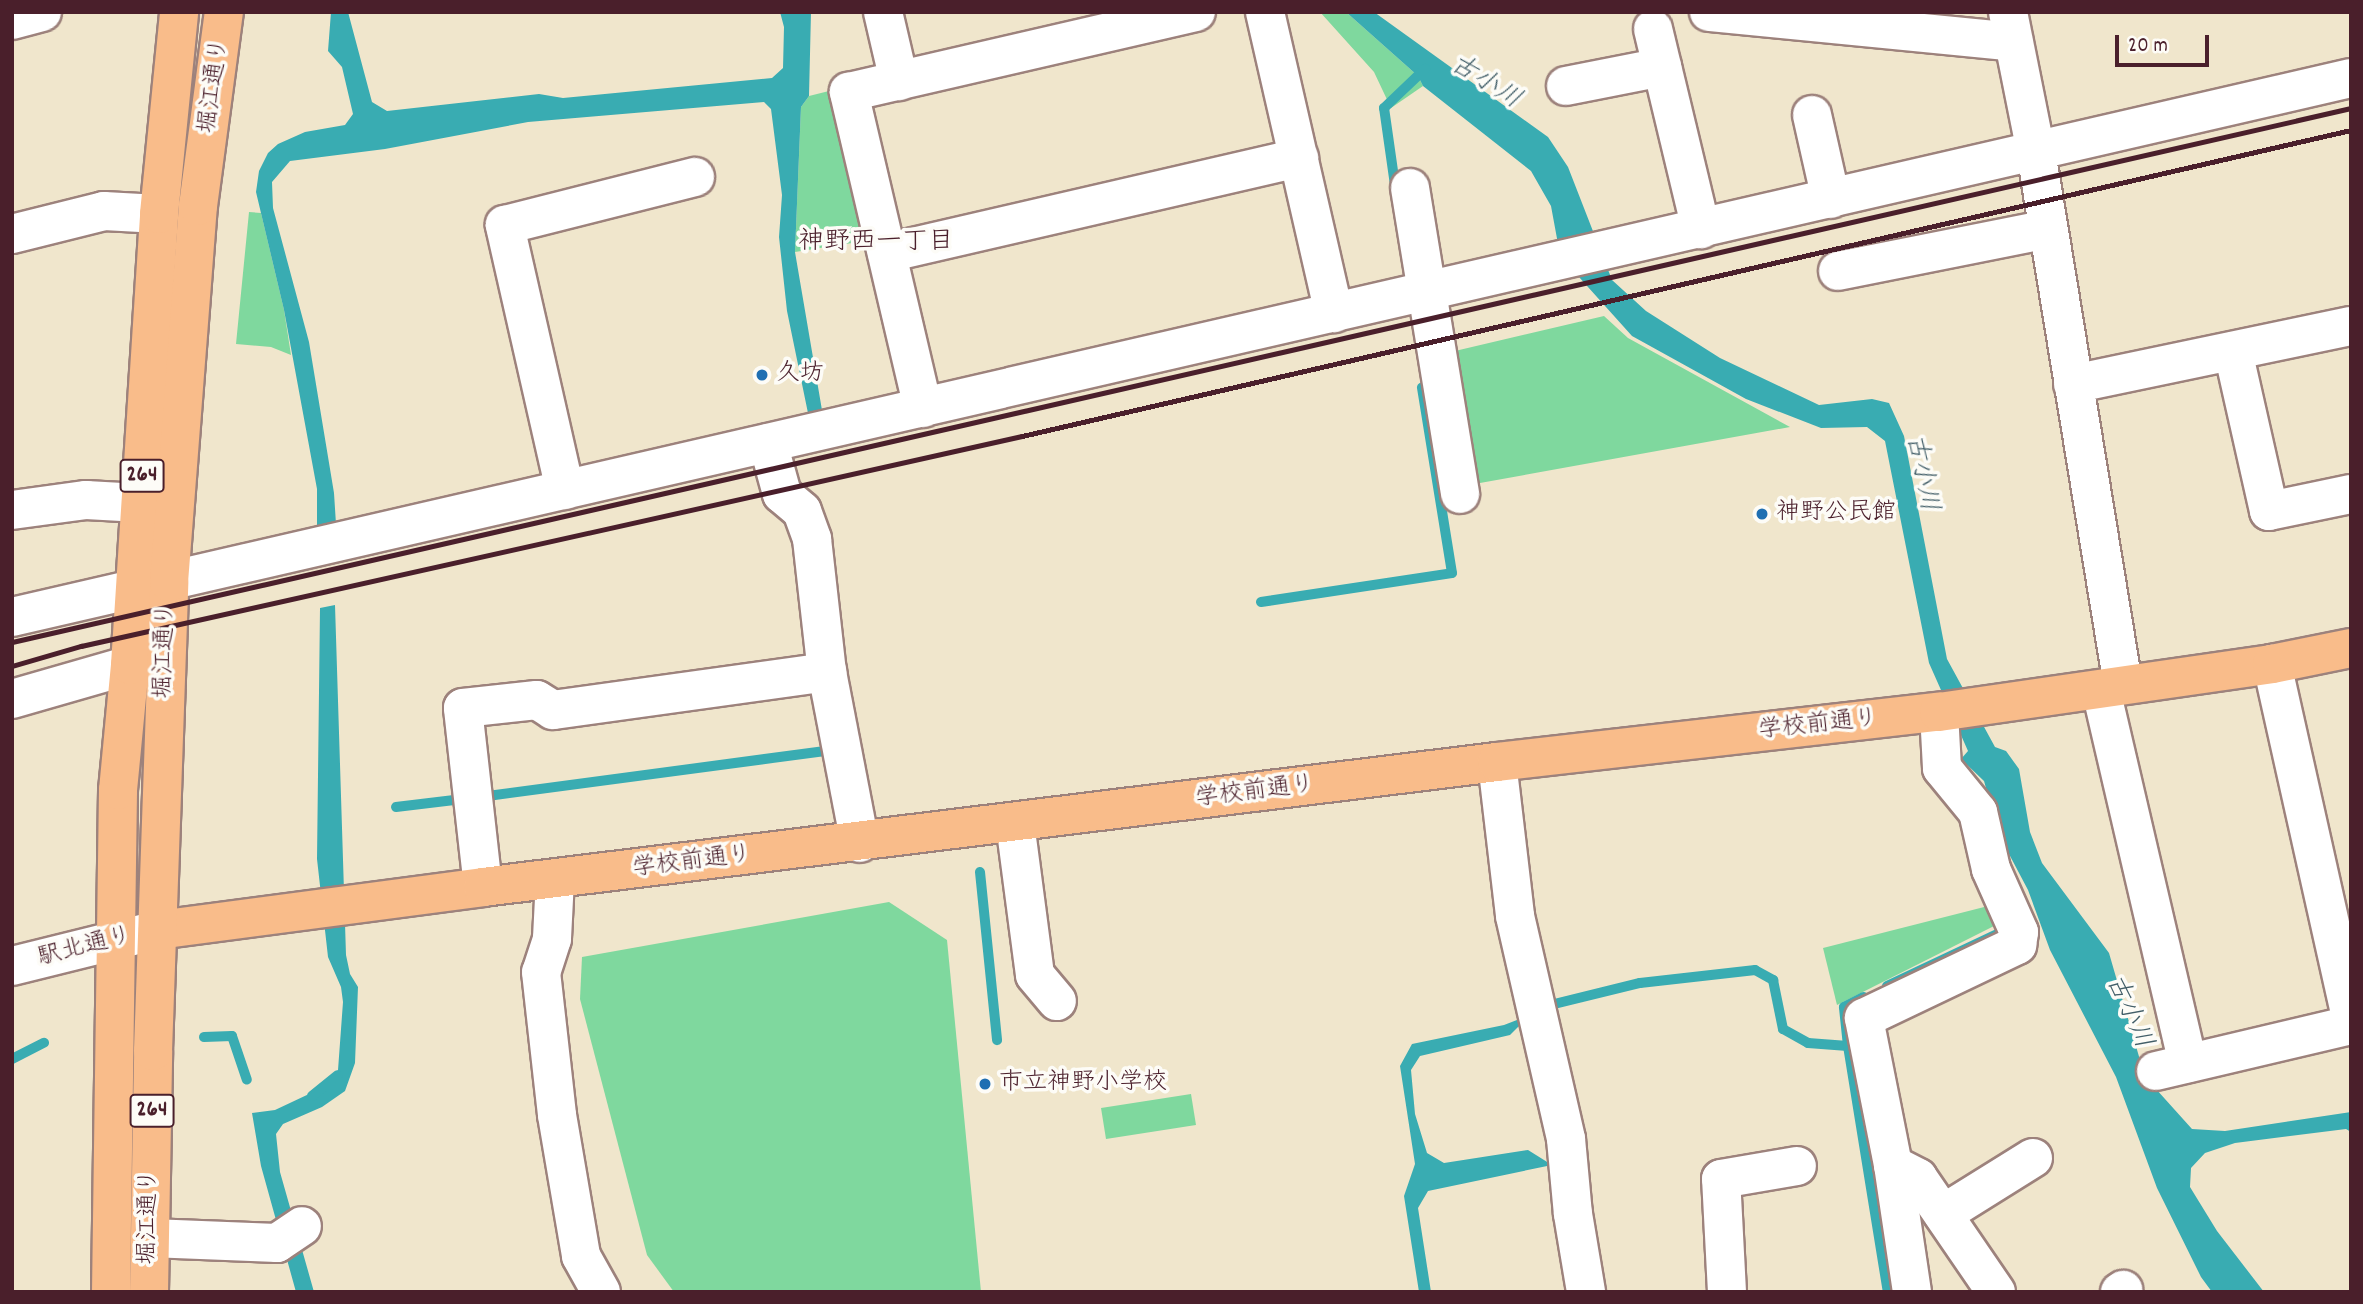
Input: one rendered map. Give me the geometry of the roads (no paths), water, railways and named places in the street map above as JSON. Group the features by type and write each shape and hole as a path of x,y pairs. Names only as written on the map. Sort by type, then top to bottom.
{"main road":[{"name":"堀江通り","path":"152,586 140,503 159,214 179,12"},
{"name":"堀江通り","path":"149,1292 158,930 148,663 152,586 224,12"},
{"name":"学校前通り","path":"158,930 483,887 860,843 1497,762 1939,712 2272,664 2351,648"},
{"name":"堀江通り","path":"111,1292 118,790 148,663"}],"street":[{"path":"12,20 42,12"},
{"path":"883,12 899,81"},
{"path":"923,408 849,92 1196,12"},
{"path":"1265,12 1334,313"},
{"path":"1709,12 2011,27 2036,152 2073,384 2112,687 2172,1067 2351,1025"},
{"path":"1653,29 1701,229"},
{"path":"1566,86 1662,67"},
{"path":"12,617 2351,78"},
{"path":"1812,115 1831,199"},
{"path":"887,253 1299,158"},
{"path":"565,490 505,225 695,177"},
{"path":"1410,188 1460,494"},
{"path":"12,234 104,211 159,214"},
{"path":"1838,271 2048,229"},
{"path":"2073,384 2351,326"},
{"path":"2233,351 2269,511 2351,494"},
{"path":"768,443 782,495 802,511 812,539 827,672 860,843"},
{"path":"12,510 74,500 140,503"},
{"path":"12,699 148,663"},
{"path":"2272,664 2351,1017"},
{"path":"483,887 463,708 537,700 552,710 827,672"},
{"path":"1912,1292 1893,1165 1864,1018 2017,945 2016,925 1991,869 1978,812 1942,768 1939,712"},
{"path":"1497,762 1515,916 1566,1139 1573,1214 1586,1292"},
{"path":"1015,823 1035,975 1057,1002"},
{"path":"555,879 552,939 541,972 557,1115 581,1256 601,1292"},
{"name":"駅北通り","path":"12,966 158,930"},
{"path":"1943,1214 2033,1158"},
{"path":"1893,1165 1918,1178 1996,1292"},
{"path":"1727,1292 1721,1179 1797,1166"},
{"path":"150,1238 290,1234"}],"water":[{"path":"331,12 348,12 372,102 387,111 539,94 563,98 772,78 783,68 784,27 780,12 811,12 809,96 801,107 795,252 823,416 809,418 787,311 779,237 782,195 771,109 764,102 528,122 385,149 290,161 272,182 273,208 309,342 334,493 336,524 317,529 317,489 284,310 256,192 259,171 268,153 278,144 305,132 345,125 353,114 342,67 328,51"},
{"path":"1346,12 1374,12 1548,137 1568,167 1612,280 1646,311 1720,358 1819,405 1872,399 1889,403 1904,436 1947,659 1995,747 2006,751 2019,769 2030,832 2042,863 2109,953 2140,1060 2156,1089 2192,1129 2225,1131 2351,1112 2351,1132 2346,1129 2235,1143 2205,1153 2191,1168 2190,1187 2217,1231 2264,1292 2212,1292 2201,1277 2157,1188 2116,1077 2050,950 2028,890 2000,837 1984,781 1961,759 1968,751 1929,663 1885,441 1867,427 1821,428 1746,399 1632,336 1579,277 1558,244 1551,206 1531,171 1423,86 1418,76"},
{"path":"335,605 346,955 350,974 358,987 355,1063 345,1091 322,1107 283,1124 276,1134 280,1172 314,1292 296,1292 261,1166 252,1113 275,1110 326,1086 338,1070 343,1002 341,987 328,957 317,859 320,608"},
{"path":"1530,1015 1510,1035 1420,1056 1411,1070 1415,1114 1427,1153 1444,1163 1528,1150 1552,1165 1428,1191 1418,1208 1431,1292 1419,1292 1404,1196 1415,1164 1400,1066 1412,1044 1504,1025"}],"waterway":[{"path":"1396,192 1384,108 1425,69"},
{"path":"1261,602 1452,573 1422,387"},
{"path":"480,797 827,751"},
{"path":"396,807 463,799"},
{"path":"980,872 997,1040"},
{"path":"1887,986 2010,928"},
{"path":"1542,1007 1640,983 1755,970 1773,980 1783,1029 1808,1043 1848,1046 1844,1007 1864,997"},
{"path":"204,1037 232,1036 247,1080"},
{"path":"12,1059 44,1043"},
{"path":"1848,1046 1888,1292"},
{"path":"312,1096 338,1075"}],"railway":[{"path":"12,642 2351,108"},
{"path":"12,666 81,646 1022,436 2351,130"}],"place":[{"name":"久坊","path":"762,375"},
{"name":"神野公民館","path":"1762,514"},
{"name":"市立神野小学校","path":"985,1084"}],"district":[{"name":"神野西一丁目","path":"876,243"}],"water label":[{"name":"古小川","path":"1485,83"},
{"name":"古小川","path":"1921,473"},
{"name":"古小川","path":"2128,1012"}]}
